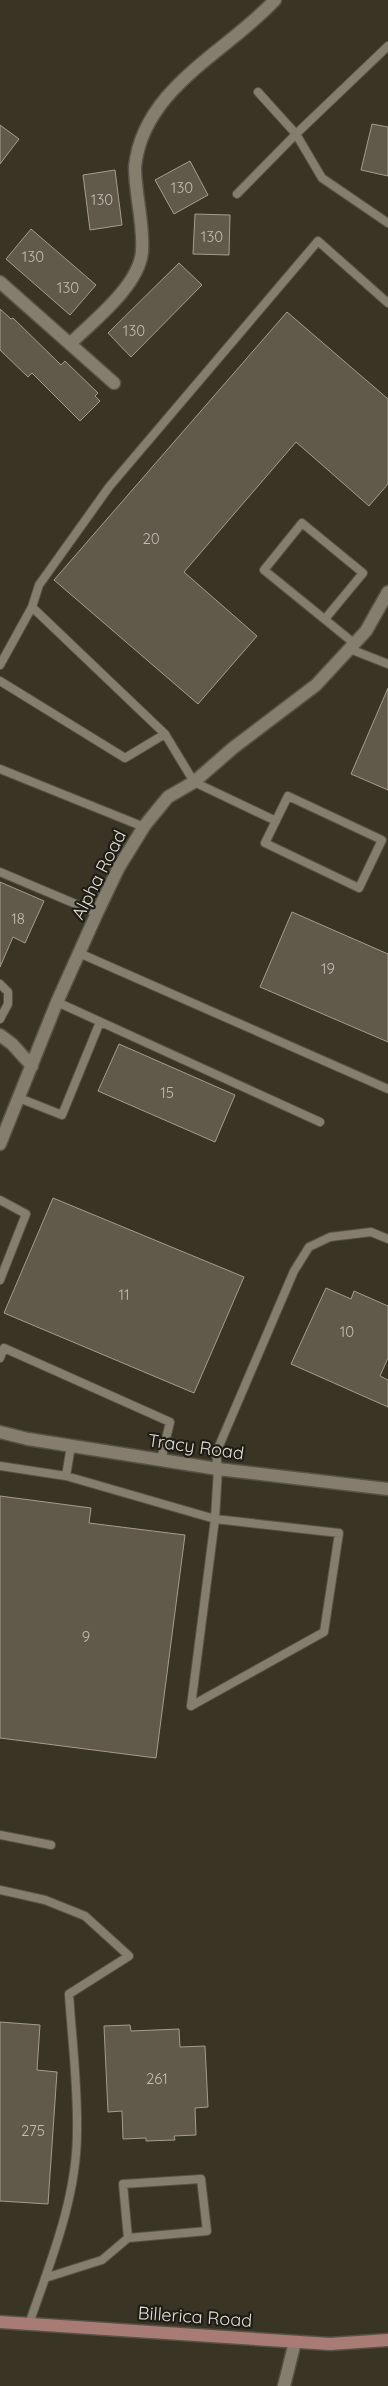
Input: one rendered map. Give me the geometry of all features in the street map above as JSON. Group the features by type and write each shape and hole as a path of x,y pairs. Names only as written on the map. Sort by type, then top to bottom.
{"main road":[{"name":"Billerica Road","path":"0,2322 330,2344 388,2340"}],"street":[{"path":"70,344 120,294 140,263 142,242 135,161 141,143 158,109 193,71 274,0"},
{"path":"0,282 114,383"},
{"name":"Alpha Road","path":"0,1144 57,1002 118,867 144,827 168,798 194,782 233,748 316,684 366,631 388,592"},
{"path":"0,1035 12,1044 32,1066"},
{"name":"Tracy Road","path":"0,1432 71,1446 218,1469 388,1490"},
{"path":"284,2386 295,2342"}],"lane":[{"path":"237,194 296,134 388,46"},
{"path":"258,92 296,134 322,178 388,223"},
{"path":"0,666 32,607 39,585 109,487 318,241 388,303"},
{"path":"325,619 363,573 302,523 264,570 325,619 352,647 388,664"},
{"path":"32,607 165,734 194,782 276,821"},
{"path":"0,681 125,758 165,734"},
{"path":"0,769 144,827"},
{"path":"288,796 382,840 359,888 265,844 276,821 288,796"},
{"path":"0,872 98,913"},
{"path":"79,953 388,1089"},
{"path":"0,984 8,992 8,1004 0,1019"},
{"path":"57,1002 320,1122"},
{"path":"19,1098 62,1115 100,1022"},
{"path":"0,1200 26,1214 3,1263 0,1280"},
{"path":"0,1466 66,1476 215,1519 339,1533 324,1632 191,1706 215,1519 218,1469 216,1454 294,1271 309,1247 330,1237 371,1232 388,1239"},
{"path":"0,1358 2,1347 170,1422 160,1460"},
{"path":"66,1476 71,1446"},
{"path":"0,1835 51,1845"},
{"path":"0,1890 45,1900 85,1916 129,1956 69,1994 78,2133 63,2225 29,2324"},
{"path":"45,2278 102,2260 128,2238 207,2231 201,2179 123,2184 128,2238"}],"building":[{"path":"372,124 388,127 388,176 361,170"},
{"path":"0,125 19,139 0,164"},
{"path":"190,161 208,195 174,214 155,180"},
{"path":"115,170 122,225 90,230 83,175"},
{"path":"195,214 230,215 229,255 193,254"},
{"path":"31,229 96,285 70,315 6,259"},
{"path":"179,263 202,285 131,357 108,333"},
{"path":"0,309 11,319 13,318 61,365 65,361 98,393 95,396 100,401 80,421 32,373 28,377 0,350"},
{"path":"287,312 388,399 388,484 369,506 296,442 184,572 257,636 198,704 54,580"},
{"path":"388,688 388,790 351,774"},
{"path":"0,882 44,901 25,943 13,937 0,967"},
{"path":"292,912 388,954 388,1042 260,987"},
{"path":"119,1044 235,1095 215,1142 98,1091"},
{"path":"53,1198 244,1277 194,1393 4,1313"},
{"path":"326,1288 351,1299 354,1291 388,1306 388,1358 380,1376 388,1380 388,1407 291,1364"},
{"path":"0,1496 91,1508 89,1523 185,1535 156,1758 0,1738"},
{"path":"0,2022 40,2025 37,2070 57,2072 48,2204 0,2201"},
{"path":"130,2025 131,2031 179,2029 180,2047 205,2046 208,2107 195,2108 196,2135 174,2136 175,2140 146,2141 146,2138 123,2139 122,2111 108,2112 104,2026"}]}
